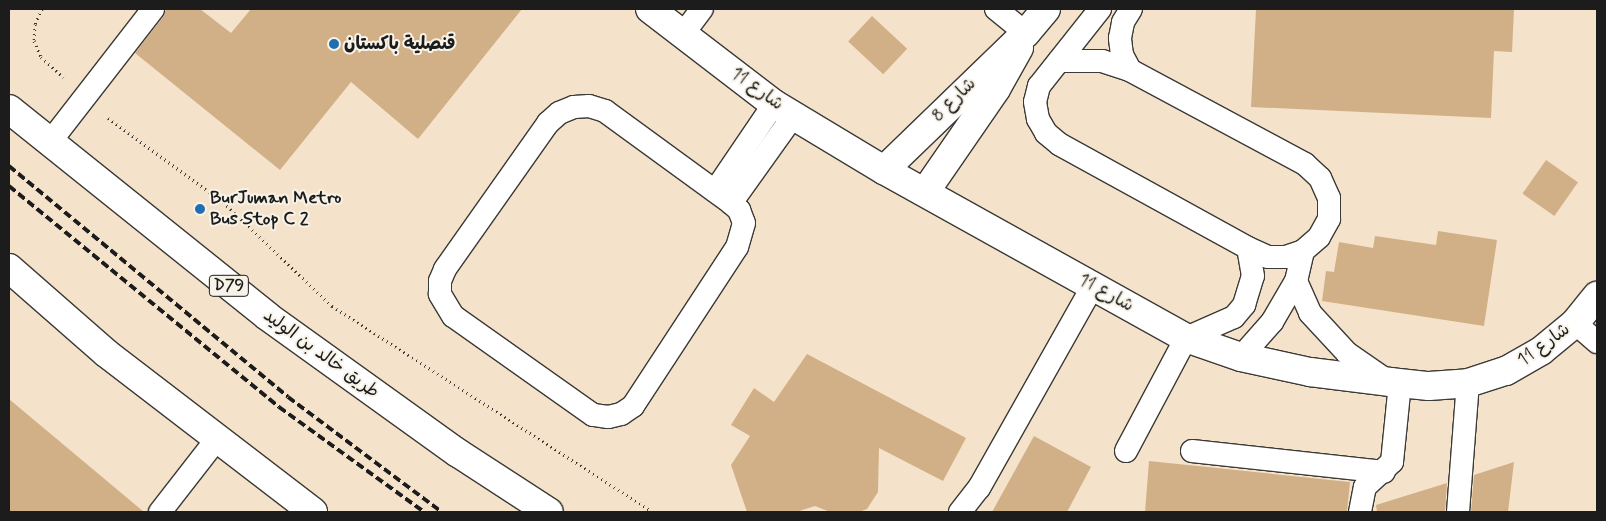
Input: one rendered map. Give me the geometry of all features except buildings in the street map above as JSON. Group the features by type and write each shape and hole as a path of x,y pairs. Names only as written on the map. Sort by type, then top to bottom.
{"street":[{"name":"شارع 11","path":"650,9 784,109 884,170 1186,338 1241,357 1310,372 1395,383 1429,386 1468,382 1506,371 1541,351 1575,323 1597,296"},
{"name":"شارع 8","path":"884,170 1026,33 1046,9"},
{"name":"شارع 8","path":"925,192 1008,71 1026,33"},
{"name":"طريق خالد بن الوليد","path":"9,109 267,316 458,453 549,512"},
{"path":"11,274 106,353 216,440 313,512"}],"lane":[{"path":"50,142 153,9"},
{"path":"683,34 702,9"},
{"path":"996,9 1026,33"},
{"path":"1059,61 1102,61 1130,70 1305,164 1320,178 1329,198 1328,219 1319,237 1303,251 1286,257 1268,256 1248,248 1059,144 1046,133 1038,119 1035,102 1039,86 1100,9"},
{"path":"1130,70 1122,55 1120,38 1123,22 1131,9"},
{"path":"590,106 605,111 723,197 739,210 744,223 737,247 633,406 622,414 608,417 593,415 453,316 445,306 440,281 445,269 548,124 560,113 574,107 590,106"},
{"path":"723,197 784,109"},
{"path":"1126,451 1186,338 1234,317 1244,305 1253,276 1248,248"},
{"path":"1241,357 1272,322 1296,281 1303,251"},
{"path":"1296,281 1310,313 1327,334 1347,353 1395,383 1392,462 1384,472 1365,487 1360,512"},
{"path":"960,512 979,488 1093,286"},
{"path":"1575,323 1597,342"},
{"path":"1458,512 1468,382"},
{"path":"160,512 216,440"},
{"path":"1192,451 1384,472"}],"path":[{"path":"42,9 35,24 34,40 41,57 124,133 223,202 332,306 653,512"}],"railway":[{"path":"9,166 288,397 442,512"},
{"path":"9,186 279,407 424,512"}],"place":[{"name":"قنصلية باكستان","path":"334,44"},
{"name":"BurJuman Metro Bus Stop C 2","path":"200,209"}]}
